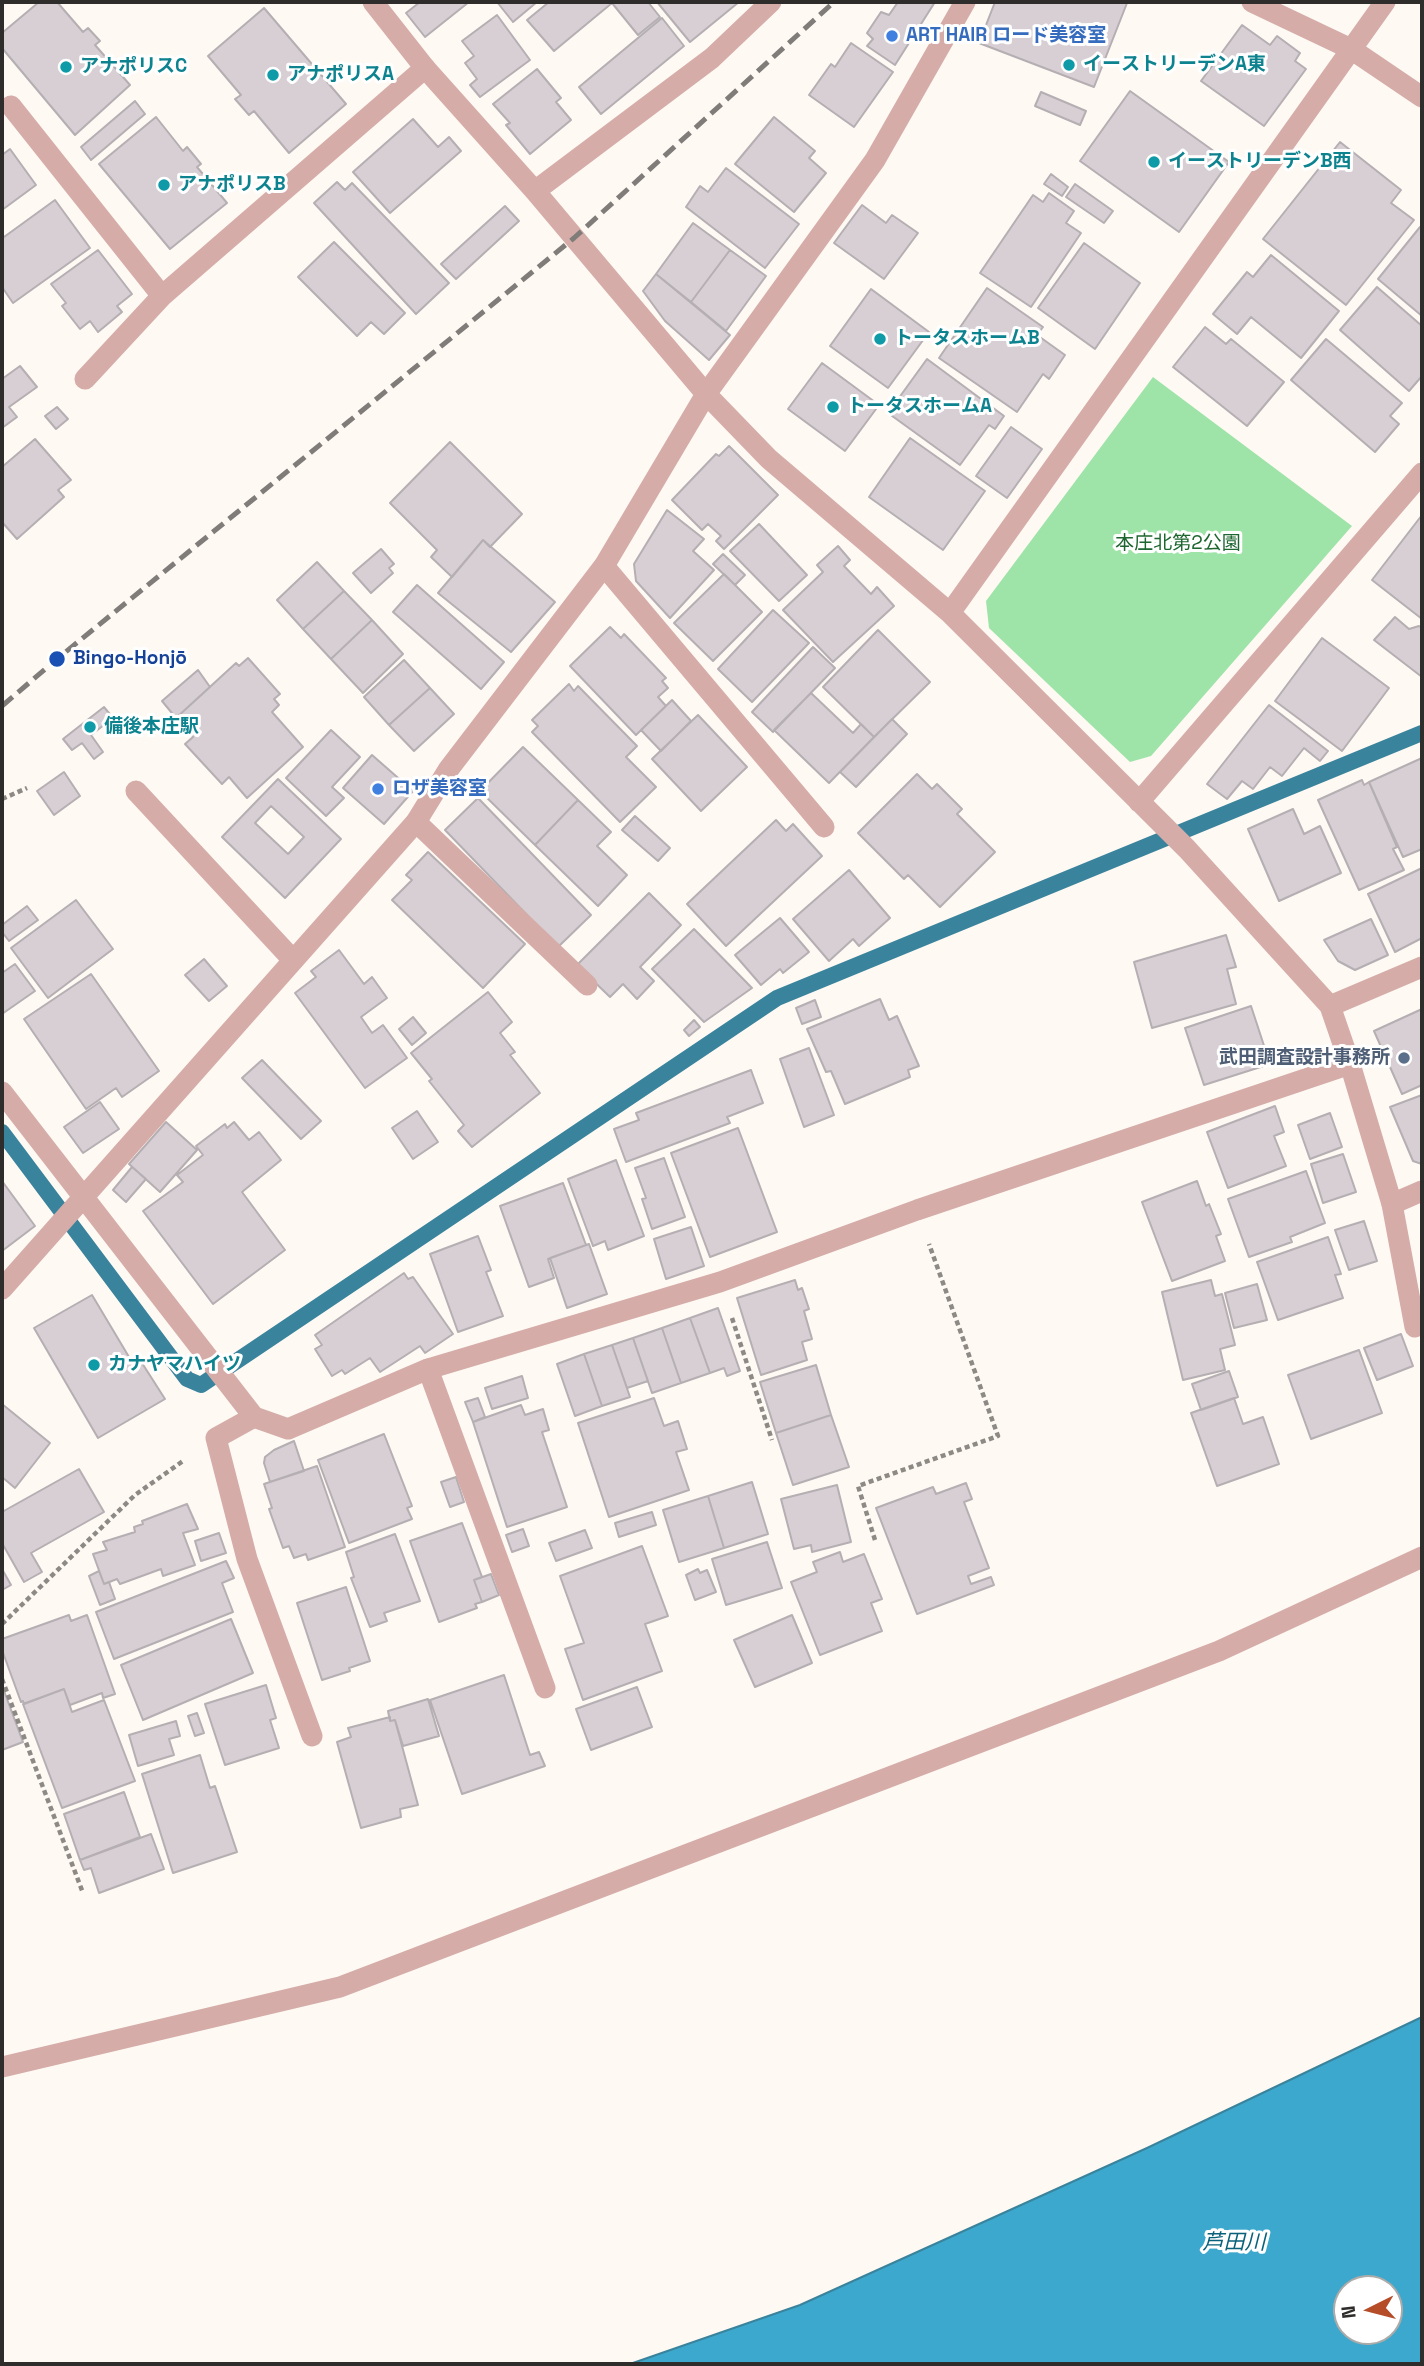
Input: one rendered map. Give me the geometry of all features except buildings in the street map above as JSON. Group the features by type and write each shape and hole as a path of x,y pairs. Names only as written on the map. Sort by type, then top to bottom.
{"street":[{"path":"373,2 425,68 535,191 706,394 769,458 950,613 1187,849 1330,1006 1392,1204 1415,1327"},
{"path":"535,191 712,58 771,2"},
{"path":"2,1289 416,822 448,770 604,566 706,394 875,160 965,2"},
{"path":"1252,2 1351,49 1422,97"},
{"path":"950,613 1385,2"},
{"path":"85,379 162,296 425,68"},
{"path":"11,106 162,296"},
{"path":"1139,803 1422,473"},
{"path":"604,566 824,827"},
{"path":"136,791 293,960"},
{"path":"416,822 587,985"},
{"path":"1330,1006 1422,967"},
{"path":"2,1092 79,1202 213,1363 254,1417 288,1429 428,1369 720,1282 917,1210 1350,1064"},
{"path":"1392,1204 1422,1191"},
{"path":"428,1369 545,1688"},
{"path":"254,1417 216,1438 247,1559 312,1736"},
{"path":"2,2067 340,1987 1219,1651 1422,1557"}],"path":[{"path":"2,799 27,788"},
{"path":"876,1540 858,1486 998,1436 917,1210"},
{"path":"720,1282 772,1440"},
{"path":"2,1624 135,1495 216,1438"},
{"path":"2,1679 83,1893"}],"green space":[{"name":"本庄北第2公園","path":"1153,377 1352,526 1151,756 1130,762 989,628 986,601"}],"water":[{"name":"芦田川","path":"1422,2017 1422,2364 630,2364 800,2305 1147,2148"}],"waterway":[{"path":"2,1132 187,1379 201,1385 777,998 1422,733"}],"railway":[{"path":"2,706 574,238 834,2"}],"place":[{"name":"ART HAIR ロード美容室","path":"892,36"},
{"name":"イーストリーデンA東","path":"1069,65"},
{"name":"アナポリスC","path":"66,67"},
{"name":"アナポリスA","path":"273,75"},
{"name":"イーストリーデンB西","path":"1154,162"},
{"name":"アナポリスB","path":"164,185"},
{"name":"トータスホームB","path":"880,339"},
{"name":"トータスホームA","path":"833,407"},
{"name":"Bingo-Honjō","path":"57,659"},
{"name":"備後本庄駅","path":"90,727"},
{"name":"ロザ美容室","path":"378,789"},
{"name":"武田調査設計事務所","path":"1404,1058"},
{"name":"カナヤマハイツ","path":"94,1365"}]}
